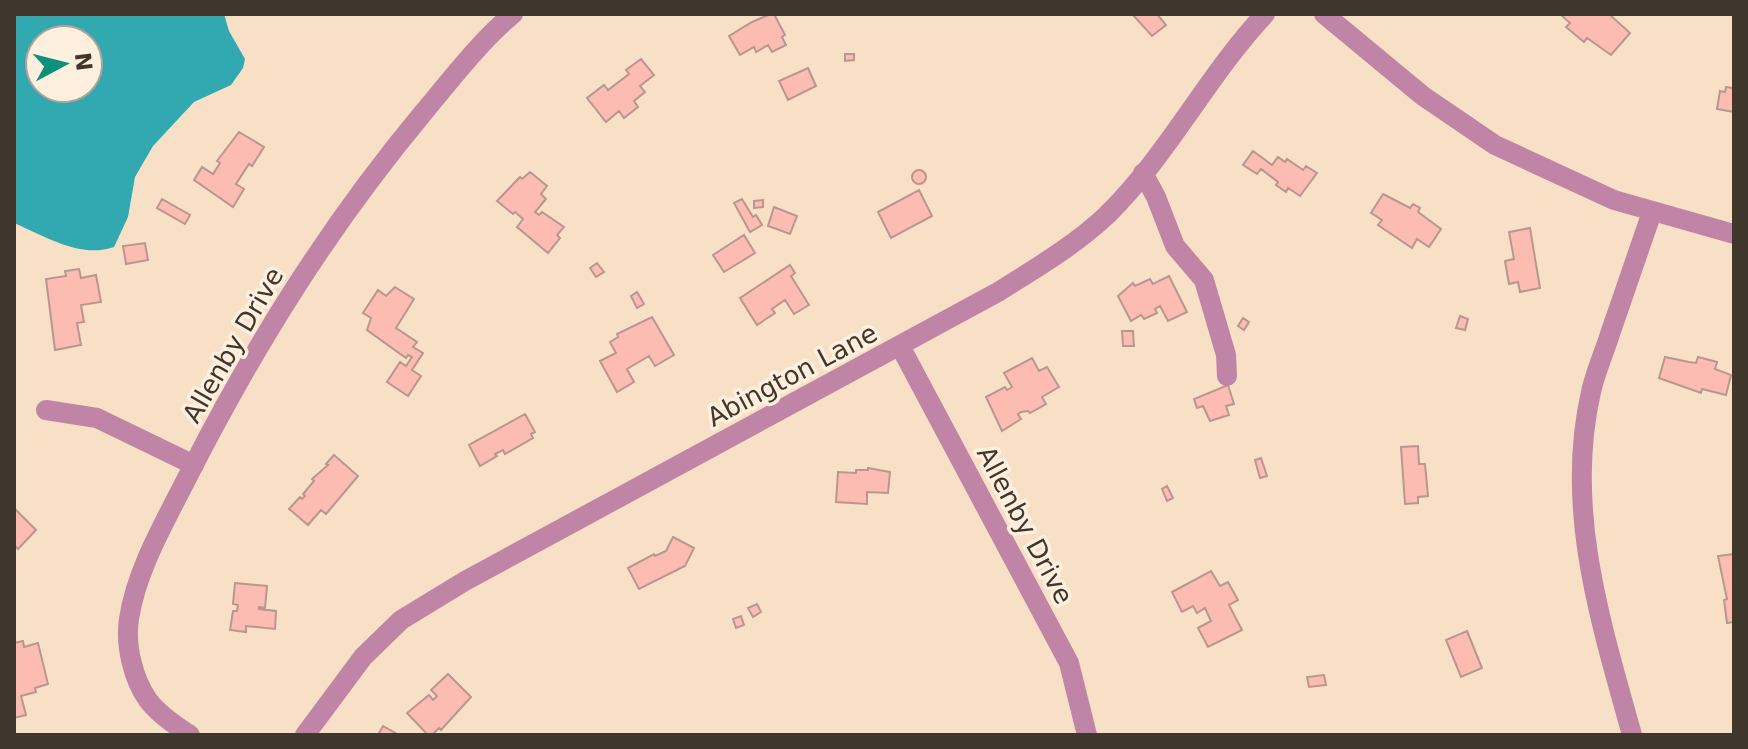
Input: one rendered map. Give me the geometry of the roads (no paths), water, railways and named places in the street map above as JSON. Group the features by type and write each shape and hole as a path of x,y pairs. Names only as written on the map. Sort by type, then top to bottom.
{"street":[{"name":"Allenby Drive","path":"190,735 149,702 136,676 129,648 128,620 153,545 254,354 300,279 369,178 442,90 513,14"},
{"name":"Abington Lane","path":"305,735 363,657 401,620 465,581 998,292 1071,246 1108,213 1143,173 1265,14"},
{"path":"1324,14 1423,96 1495,145 1614,200 1734,234"},
{"path":"1143,173 1175,246 1204,280 1226,355 1227,376"},
{"path":"1632,735 1597,609 1586,547 1582,495 1583,449 1591,392 1652,212"},
{"name":"Allenby Drive","path":"900,346 1069,663 1087,735"},
{"path":"46,410 97,418 194,465"}],"water":[{"path":"14,14 224,14 229,31 245,59 243,68 231,85 194,102 153,146 135,177 128,217 114,247 88,250 50,239 14,223"}]}
